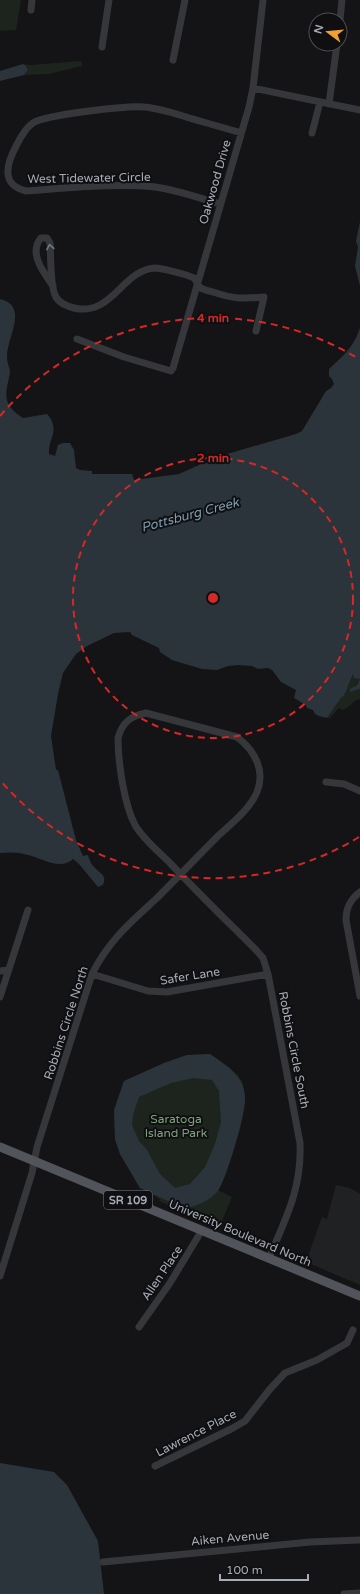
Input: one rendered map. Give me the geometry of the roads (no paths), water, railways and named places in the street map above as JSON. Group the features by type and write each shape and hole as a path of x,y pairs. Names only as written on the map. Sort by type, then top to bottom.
{"main road":[{"name":"University Boulevard North","path":"0,1146 360,1296"}],"street":[{"path":"30,10 32,0"},
{"path":"102,47 109,0"},
{"path":"173,60 185,0"},
{"name":"Oakwood Drive","path":"77,339 148,365 153,365 168,371 171,371 173,368 249,107 253,88 263,0"},
{"path":"341,12 342,0"},
{"path":"329,104 336,52"},
{"path":"253,88 360,110"},
{"path":"312,133 320,102"},
{"name":"West Tidewater Circle","path":"220,204 153,187 77,187 26,191 18,189 9,180 8,165 13,152 31,123 37,120 94,111 144,106 164,110 241,133"},
{"path":"53,286 38,264 37,249 38,242 41,238 47,238 50,243 54,295 60,303 68,307 88,310 97,307 107,301 132,277 143,271 156,268 169,270 193,278 201,288 233,298 264,297 256,331"},
{"name":"Robbins Circle South","path":"259,769 257,761 244,742 228,734 146,713 132,716 120,731 118,746 124,792 131,816 136,826 144,837 256,950 263,958 268,974 300,1143 301,1159 293,1201 269,1258"},
{"name":"Robbins Circle North","path":"0,1276 32,1173 38,1146 92,974 100,958 114,939 249,806 258,791 260,780 259,769"},
{"path":"326,782 344,784 360,791"},
{"path":"360,892 350,902 346,914 346,920 360,996"},
{"path":"0,997 28,910"},
{"path":"0,970 8,970"},
{"name":"Safer Lane","path":"92,974 148,991 156,992 167,992 268,974"},
{"name":"Allen Place","path":"139,1327 170,1283 202,1230"},
{"name":"Lawrence Place","path":"155,1466 245,1421 270,1389 285,1373 317,1360 347,1343 353,1330"},
{"name":"Aiken Avenue","path":"103,1562 310,1542 360,1540"},
{"path":"344,1594 360,1593"}],"water":[{"path":"23,64 28,70 24,75 0,81 0,71"},
{"path":"360,222 360,286 355,266 358,247 356,241"},
{"name":"Pottsburg Creek","path":"0,299 9,303 14,308 15,315 7,358 10,373 6,394 8,404 23,418 47,414 54,429 49,454 55,456 58,445 70,443 74,450 76,468 80,470 92,471 92,474 132,474 134,480 179,474 199,465 200,461 202,460 204,464 227,454 302,431 326,391 334,384 329,376 329,369 351,346 360,328 360,679 354,678 353,674 344,696 327,718 317,715 313,710 307,708 306,705 294,698 296,690 281,682 272,670 268,668 258,669 252,666 238,665 228,666 217,670 202,669 172,660 160,652 159,648 132,635 130,632 114,633 87,646 76,654 63,673 51,736 56,770 58,770 76,840 83,856 88,855 93,866 104,877 103,885 98,887 73,859 63,864 57,864 21,853 0,853"},
{"path":"360,679 360,689 350,692 350,689 357,685"},
{"path":"210,1054 234,1072 244,1088 245,1104 235,1145 222,1185 218,1191 202,1203 192,1207 183,1208 140,1188 120,1154 115,1139 114,1110 124,1081 164,1063 187,1055","holes":["193,1078 212,1080 219,1091 221,1122 215,1144 205,1167 190,1184 175,1188 160,1174 147,1150 139,1141 132,1125 133,1115 139,1097 171,1083"]},
{"path":"0,1463 54,1472 67,1485 98,1541 104,1594 0,1594"}],"park label":[{"name":"Saratoga Island Park","path":"176,1126"}]}
